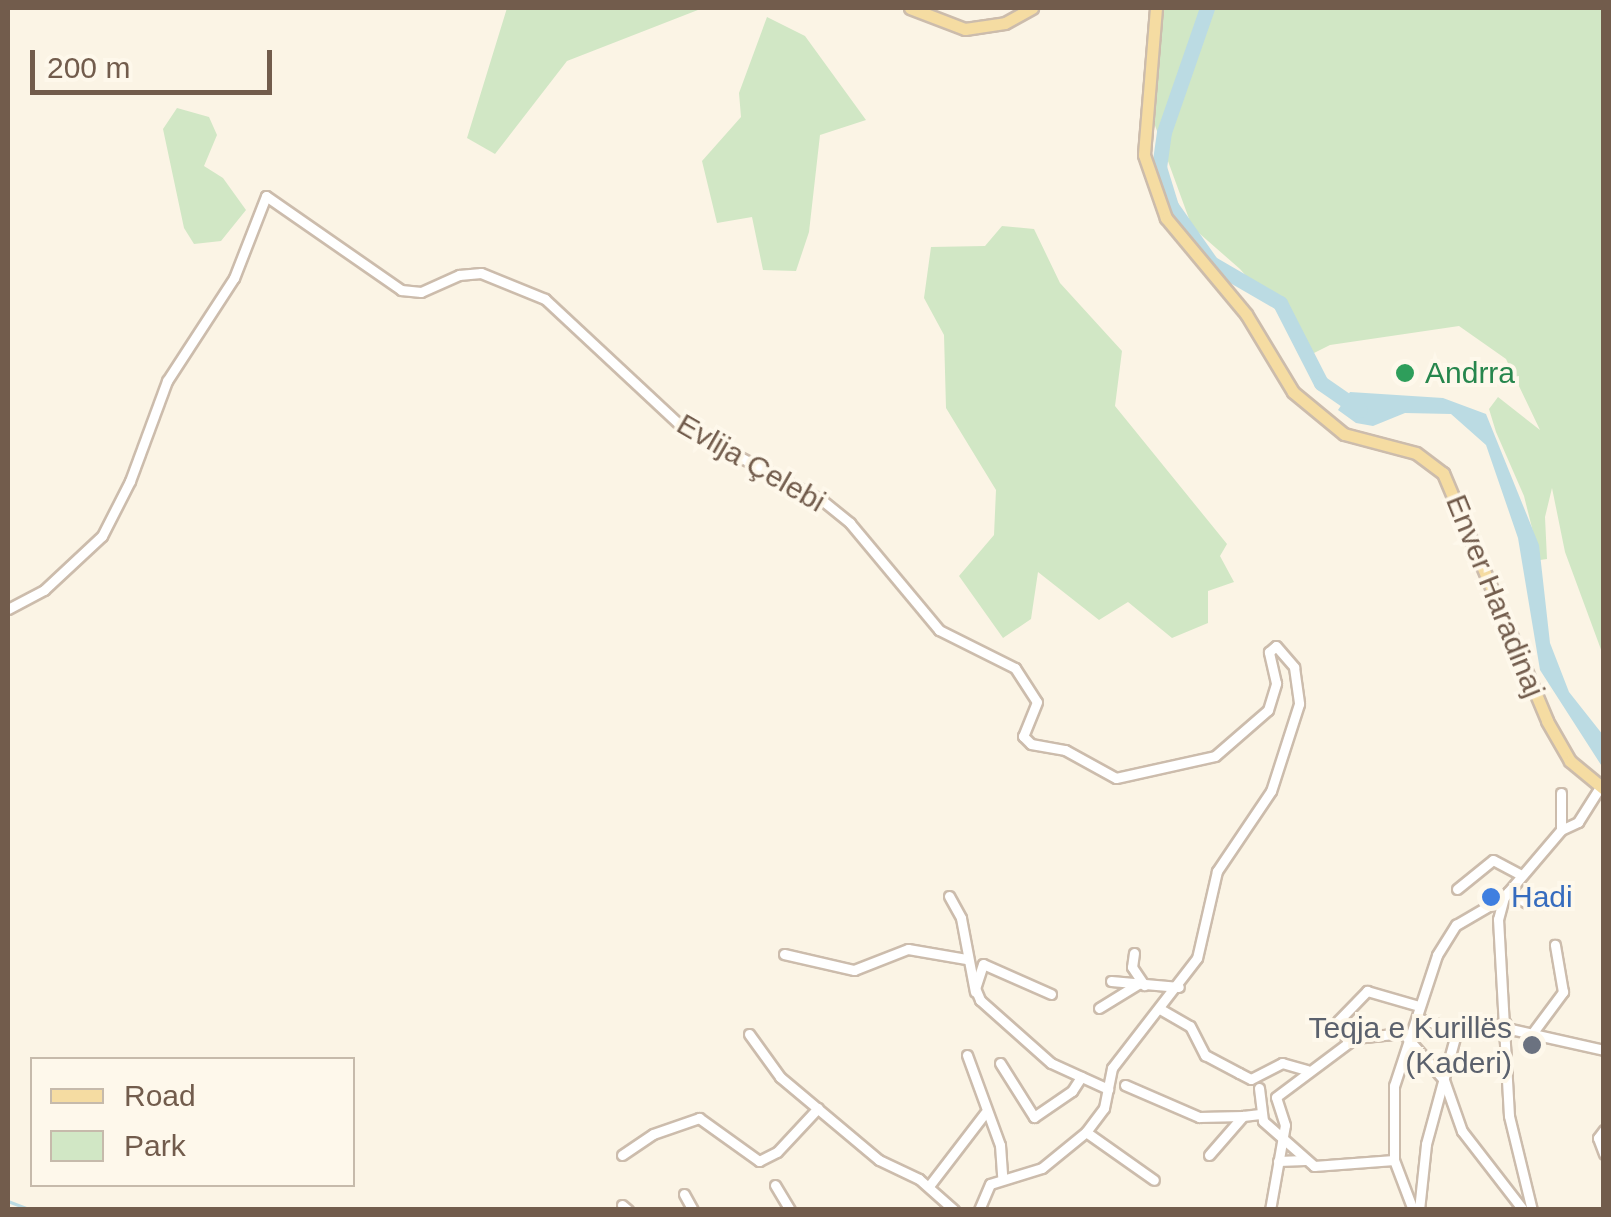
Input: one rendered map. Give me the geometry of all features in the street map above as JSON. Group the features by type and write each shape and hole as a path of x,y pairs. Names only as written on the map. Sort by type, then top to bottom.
{"main road":[{"path":"910,8 965,30 1005,23 1032,8"},
{"name":"Enver Haradinaj","path":"1156,8 1144,94 1144,162 1172,227 1246,314 1293,392 1344,434 1416,453 1442,473 1546,721 1570,760 1602,788"}],"street":[{"name":"Evlija Çelebi","path":"8,610 44,590 102,536 130,482 167,381 228,289 249,248 262,198 270,197 401,290 422,292 458,275 481,273 545,299 681,426 823,502 850,523 925,619 1015,668 1037,702 1023,736 1031,744 1065,750 1116,778 1215,756 1268,710 1276,683 1269,652 1280,648 1299,686 1293,728 1271,791 1216,871 1198,958 1112,1068 1104,1108 1086,1132 1042,1168 1002,1176"},
{"path":"1416,1210 1394,1160 1394,1086 1413,1040 1419,1006 1456,925 1506,894 1561,830 1578,822 1602,788"},
{"path":"1561,792 1561,830"},
{"path":"1457,889 1493,860 1521,875"},
{"path":"1506,894 1528,903 1567,898"},
{"path":"1506,894 1498,920 1509,1116 1532,1210"},
{"path":"950,896 961,918 976,995 1051,1063 1108,1088"},
{"path":"1534,1031 1563,992 1555,946"},
{"path":"784,954 854,970 908,949 966,958"},
{"path":"1134,953 1132,966 1141,984"},
{"path":"976,995 983,964 1052,994"},
{"path":"1110,982 1179,987"},
{"path":"1099,1008 1141,984"},
{"path":"1348,1042 1338,1021 1367,990 1419,1006"},
{"path":"1160,1009 1190,1026 1205,1056 1252,1079 1276,1097 1284,1132 1270,1210"},
{"path":"1416,1018 1457,1030 1506,1025 1534,1031 1572,1047 1604,1050"},
{"path":"1416,1210 1426,1144 1457,1030"},
{"path":"1276,1097 1348,1042 1386,1031 1413,1040 1444,1080 1462,1131 1523,1210"},
{"path":"749,1034 776,1074 879,1160 929,1186 947,1207"},
{"path":"967,1054 985,1113 1000,1145 1002,1176 990,1184 980,1210"},
{"path":"1000,1063 1034,1117 1072,1092 1081,1077"},
{"path":"1252,1079 1282,1063 1310,1068"},
{"path":"1125,1085 1199,1117 1260,1114 1284,1132 1305,1160"},
{"path":"1259,1088 1260,1114"},
{"path":"622,1155 654,1134 699,1118 759,1161 777,1152 818,1108"},
{"path":"929,1186 985,1113"},
{"path":"1210,1155 1243,1116"},
{"path":"1086,1132 1154,1180"},
{"path":"1601,1132 1604,1154"},
{"path":"1278,1162 1305,1160 1322,1167 1394,1160"},
{"path":"775,1185 790,1210"},
{"path":"684,1194 694,1210"}],"green space":[{"path":"507,8 703,8 567,61 495,154 467,138"},
{"path":"1164,8 1603,8 1603,655 1565,552 1552,488 1545,517 1547,559 1540,560 1524,496 1496,432 1489,409 1498,397 1540,430 1506,359 1459,326 1330,345 1314,353 1240,269 1192,227 1149,109"},
{"path":"767,17 805,36 866,120 820,135 809,232 796,271 763,270 752,217 717,223 702,161 741,117 739,93"},
{"path":"177,108 209,117 217,135 204,166 223,178 246,210 221,241 194,244 184,228 163,129"},
{"path":"1002,226 1034,229 1060,283 1122,351 1115,406 1227,544 1220,556 1234,582 1208,591 1208,623 1172,638 1128,602 1099,620 1038,572 1031,619 1003,638 959,576 994,535 996,490 946,408 944,335 924,298 931,247 985,246"}],"water":[{"path":"1350,392 1443,398 1486,414 1539,545 1550,643 1569,692 1603,735 1603,768 1540,670 1518,538 1486,445 1451,414 1405,413 1373,426 1356,423 1338,410"}],"waterway":[{"path":"1207,8 1164,132 1159,167 1171,206 1211,263 1280,303 1321,383 1360,410"},
{"path":"8,1201 32,1210"}],"place":[{"name":"Andrra","path":"1405,373"},
{"name":"Hadi","path":"1491,897"},
{"name":"Teqja e Kurillës (Kaderi)","path":"1532,1045"}]}
